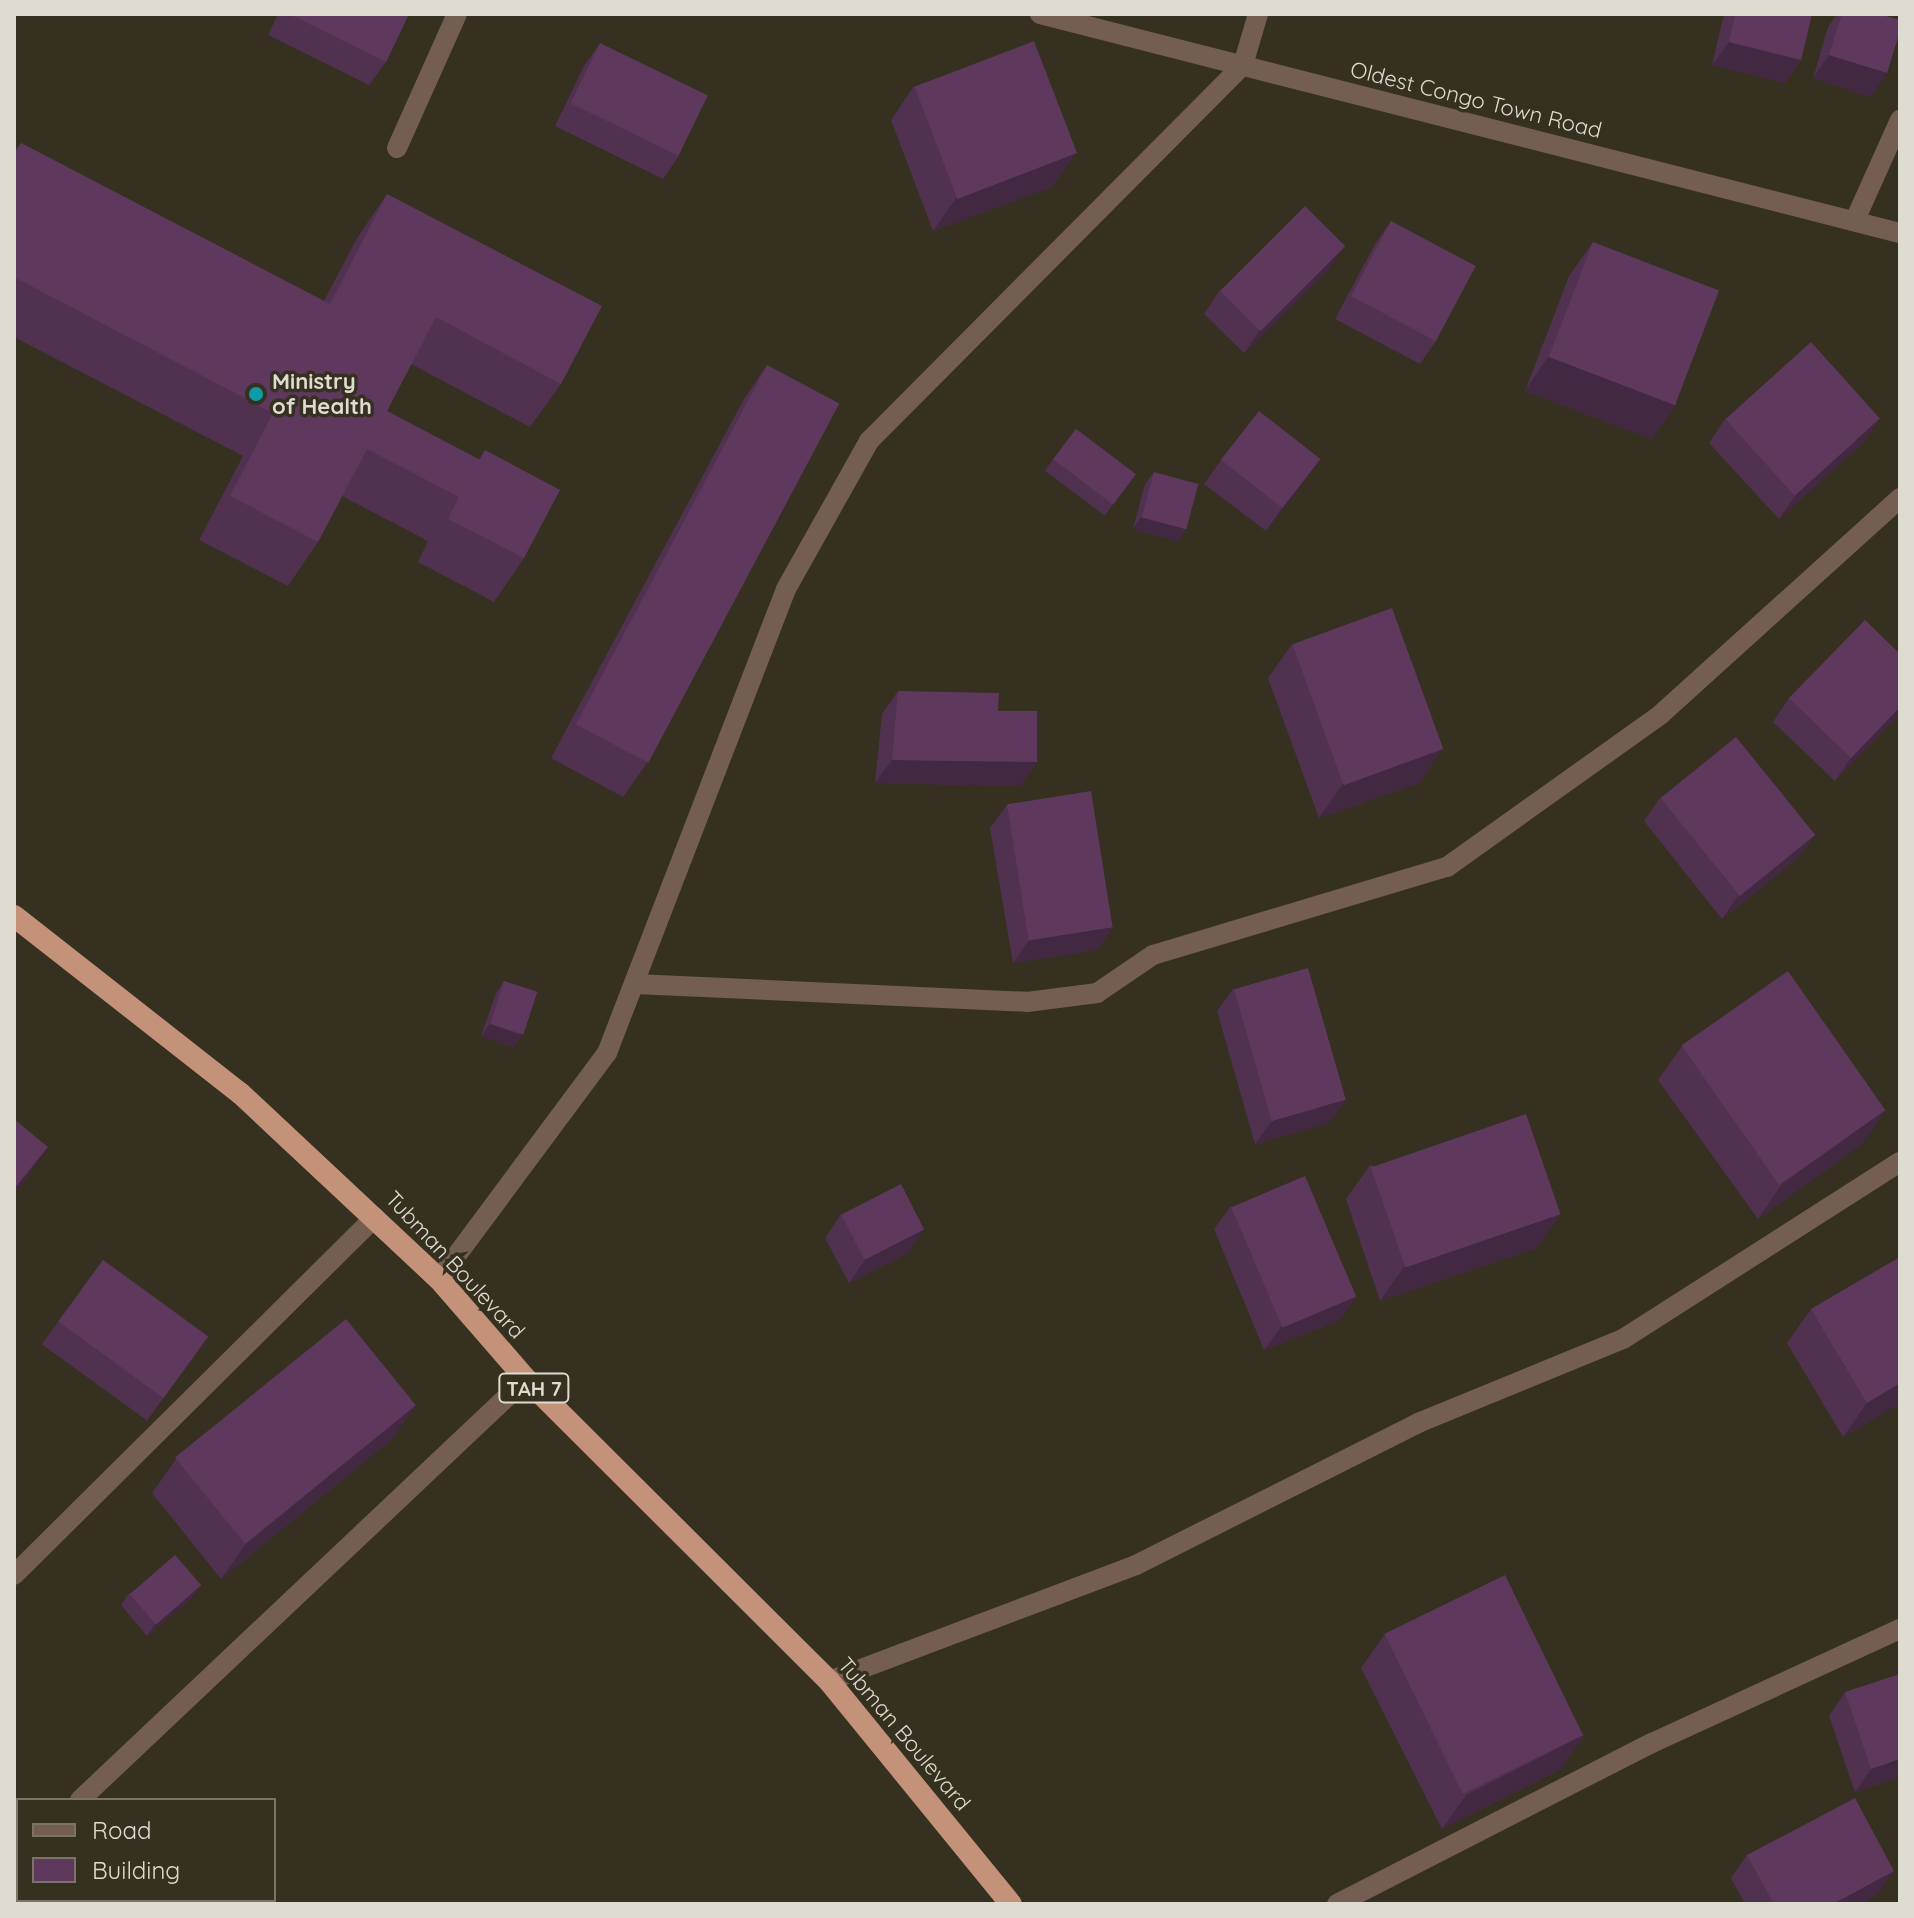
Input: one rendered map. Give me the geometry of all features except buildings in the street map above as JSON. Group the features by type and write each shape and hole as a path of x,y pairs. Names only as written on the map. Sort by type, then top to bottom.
{"highway":[{"name":"Tubman Boulevard","path":"14,916 240,1093 439,1279 526,1379 829,1681 1011,1904"}],"street":[{"path":"397,148 457,14"},
{"name":"Oldest Congo Town Road","path":"1040,14 1900,233"},
{"path":"439,1279 607,1053 786,589 869,441 1243,65 1258,14"},
{"path":"1855,220 1900,120"},
{"path":"635,984 1027,1002 1097,993 1153,955 1447,867 1660,715 1900,498"},
{"path":"829,1681 1136,1565 1418,1423 1623,1339 1900,1162"},
{"path":"14,1575 375,1217"},
{"path":"82,1798 526,1379"},
{"path":"1337,1904 1652,1743 1900,1629"}],"place":[{"name":"Ministry of Health","path":"256,394"}]}
